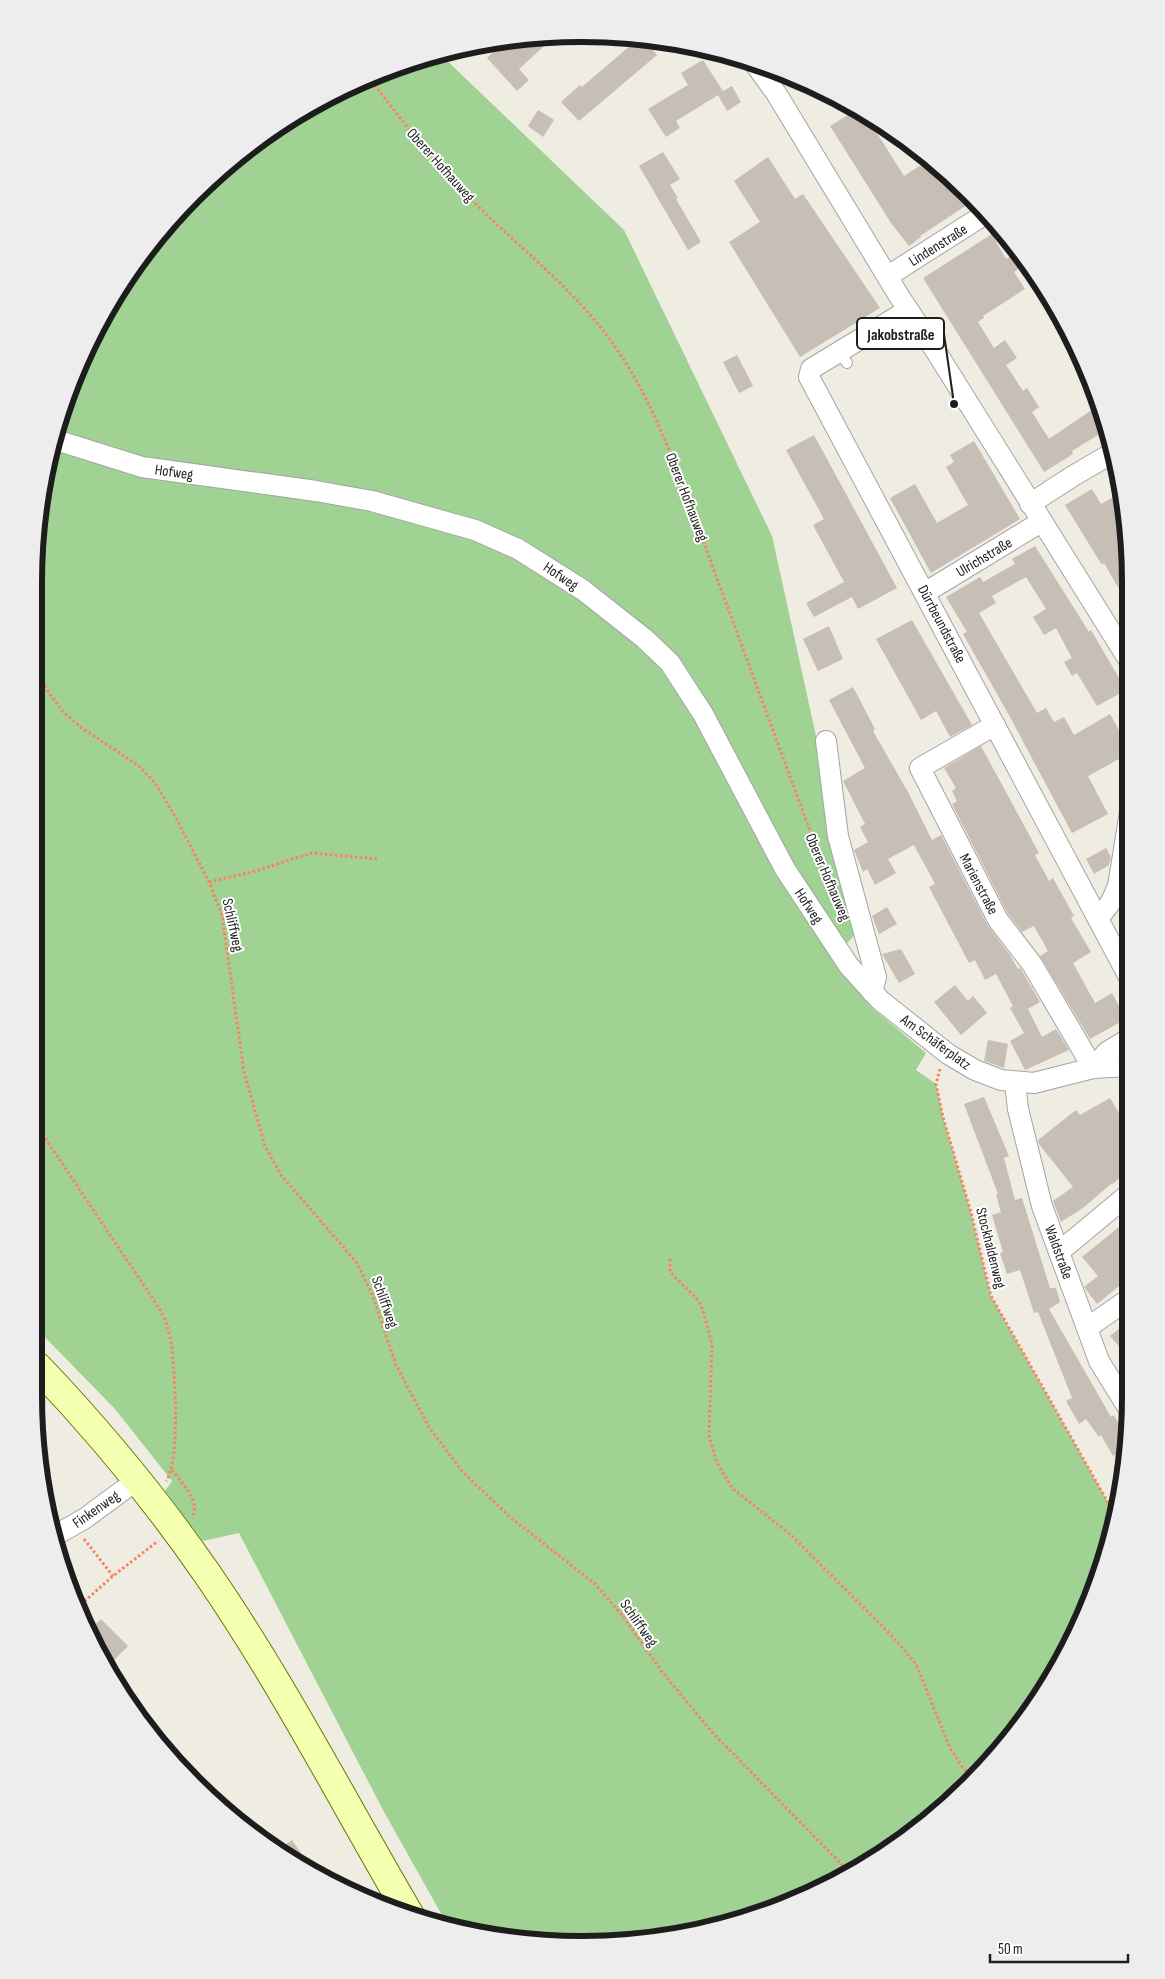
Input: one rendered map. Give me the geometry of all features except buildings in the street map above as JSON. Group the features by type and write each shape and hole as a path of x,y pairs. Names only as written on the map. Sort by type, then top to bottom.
{"main road":[{"path":"42,1372 138,1480 204,1568 242,1626 405,1906"}],"street":[{"path":"762,73 776,93 908,310 1122,649"},
{"name":"Lindenstraße","path":"888,276 980,218"},
{"name":"Dürrbeundstraße","path":"908,310 844,358 811,369 809,377 926,592 1122,965"},
{"name":"Hofweg","path":"61,442 142,467 346,496 448,521 518,549 583,590 645,639 680,676 703,714 785,869 849,966 872,992"},
{"path":"1030,504 1072,476 1107,456"},
{"name":"Ulrichstraße","path":"926,592 1041,522"},
{"name":"Marienstraße","path":"995,725 920,768 998,920 1032,964 1093,1068"},
{"path":"826,741 838,836 876,980 872,992"},
{"path":"1098,919 1111,902 1118,886 1122,861"},
{"name":"Am Schäferplatz","path":"872,992 948,1054 988,1076 1015,1083 1046,1082 1093,1068 1122,1066"},
{"name":"Am Schäferplatz","path":"1093,1068 1107,1052 1122,1043"},
{"name":"Waldstraße","path":"1015,1083 1018,1109 1038,1192 1104,1370 1122,1398"},
{"path":"1059,1252 1122,1199"},
{"path":"1087,1328 1122,1304"},
{"name":"Finkenweg","path":"60,1533 73,1526 138,1480"}],"path":[{"name":"Oberer Hofhauweg","path":"374,85 406,127 457,184 591,316 636,378 652,409 676,467 833,891"},
{"name":"Schliffweg","path":"42,680 63,712 82,728 129,758 156,784 170,806 209,882 224,925 242,1062 265,1146 281,1175 357,1263 372,1294 396,1365 430,1429 462,1471 510,1517 574,1565 604,1594 663,1674 711,1731 845,1868"},
{"path":"209,882 252,872 312,853 377,859"},
{"name":"Stockhaldenweg","path":"948,1054 937,1073 936,1084 943,1117 970,1209 989,1290 1111,1507"},
{"path":"42,1133 159,1308 166,1322 172,1349 175,1415 172,1470 192,1498 194,1513 188,1519"},
{"path":"670,1259 670,1272 698,1300 710,1330 712,1352 709,1436 718,1463 732,1488 791,1535 894,1638 916,1664 950,1748 969,1773"},
{"path":"73,1526 113,1576"},
{"path":"84,1602 159,1540"}],"green space":[{"path":"446,60 624,230 772,536 859,931 831,959 871,1007 926,1053 916,1070 936,1084 943,1117 970,1209 991,1296 1111,1507 1094,1570 1067,1635 1031,1697 1011,1725 964,1778 911,1825 883,1845 821,1881 756,1908 688,1926 653,1932 618,1935 547,1935 512,1932 444,1918 383,1810 239,1533 203,1541 165,1491 172,1481 115,1409 42,1334 42,1134 45,1131 42,1126 42,582 47,512 53,477 71,409 98,344 134,282 177,226 226,177 282,134 344,98 409,71"}],"place":[{"name":"Jakobstraße","path":"954,404"}]}
